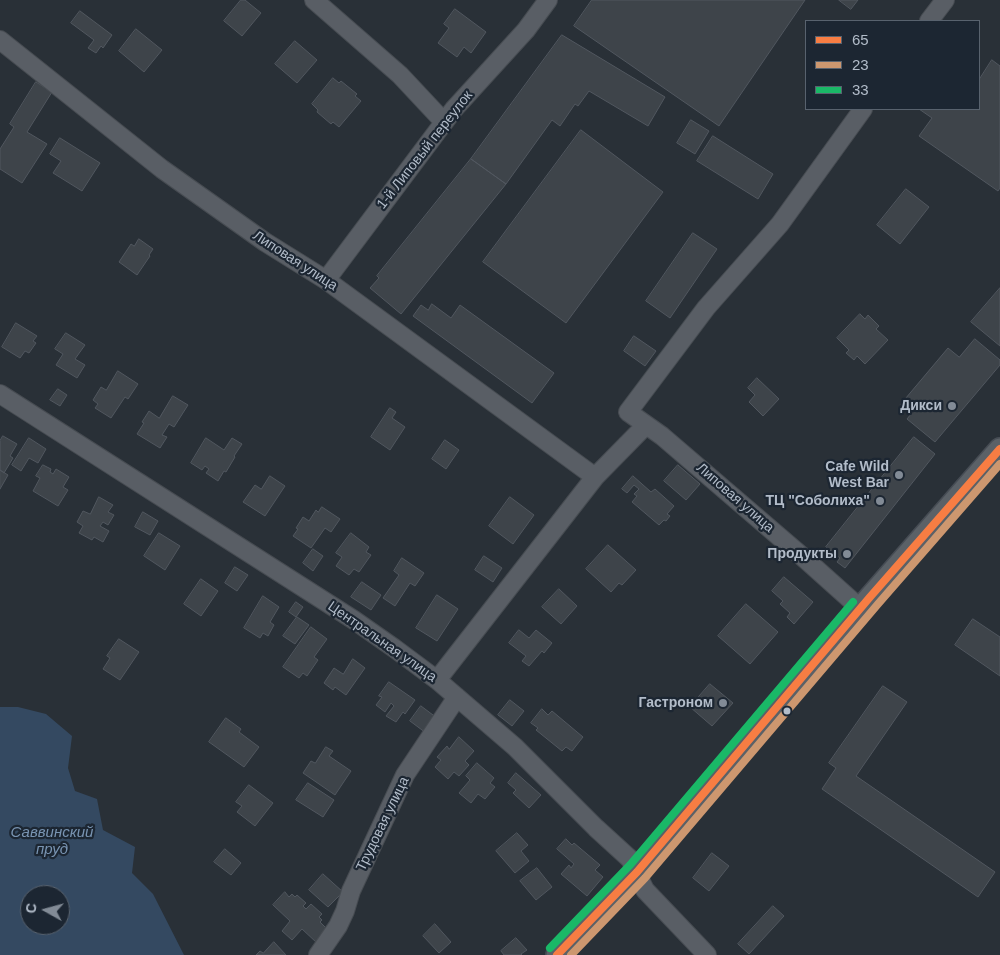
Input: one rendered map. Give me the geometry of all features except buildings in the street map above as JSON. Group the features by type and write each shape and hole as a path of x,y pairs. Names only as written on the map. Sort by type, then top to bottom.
{"main road":[{"path":"558,955 637,872 861,608 1000,449"}],"street":[{"path":"314,0 400,75 444,122"},
{"name":"1-й Липовый переулок","path":"326,280 454,109 526,30 548,0"},
{"path":"930,20 945,0"},
{"name":"Липовая улица","path":"0,40 162,169 265,242 326,280 595,477"},
{"name":"Липовая улица","path":"861,608 662,436 628,412 706,308 780,224 862,110"},
{"name":"Центральная улица","path":"0,394 354,620 437,680 515,746 596,828 630,859 645,890 706,955"},
{"path":"437,680 595,477 646,425"},
{"name":"Трудовая улица","path":"318,955 338,926 345,911 350,891 405,775 457,697"}],"water":[{"name":"Саввинский пруд","path":"0,707 18,707 46,714 72,736 68,768 75,791 97,799 103,830 135,847 132,873 153,894 184,955 0,955"}],"transit line":[{"name":"65","path":"557,955 637,872 870,597 1000,449"},
{"name":"23","path":"571,955 645,878 1000,464"},
{"name":"33","path":"550,948 630,865 853,602"}],"place":[{"name":"Дикси","path":"952,406"},
{"name":"Cafe Wild West Bar","path":"899,475"},
{"name":"ТЦ \"Соболиха\"","path":"880,501"},
{"name":"Продукты","path":"847,554"},
{"name":"Гастроном","path":"723,703"}]}
